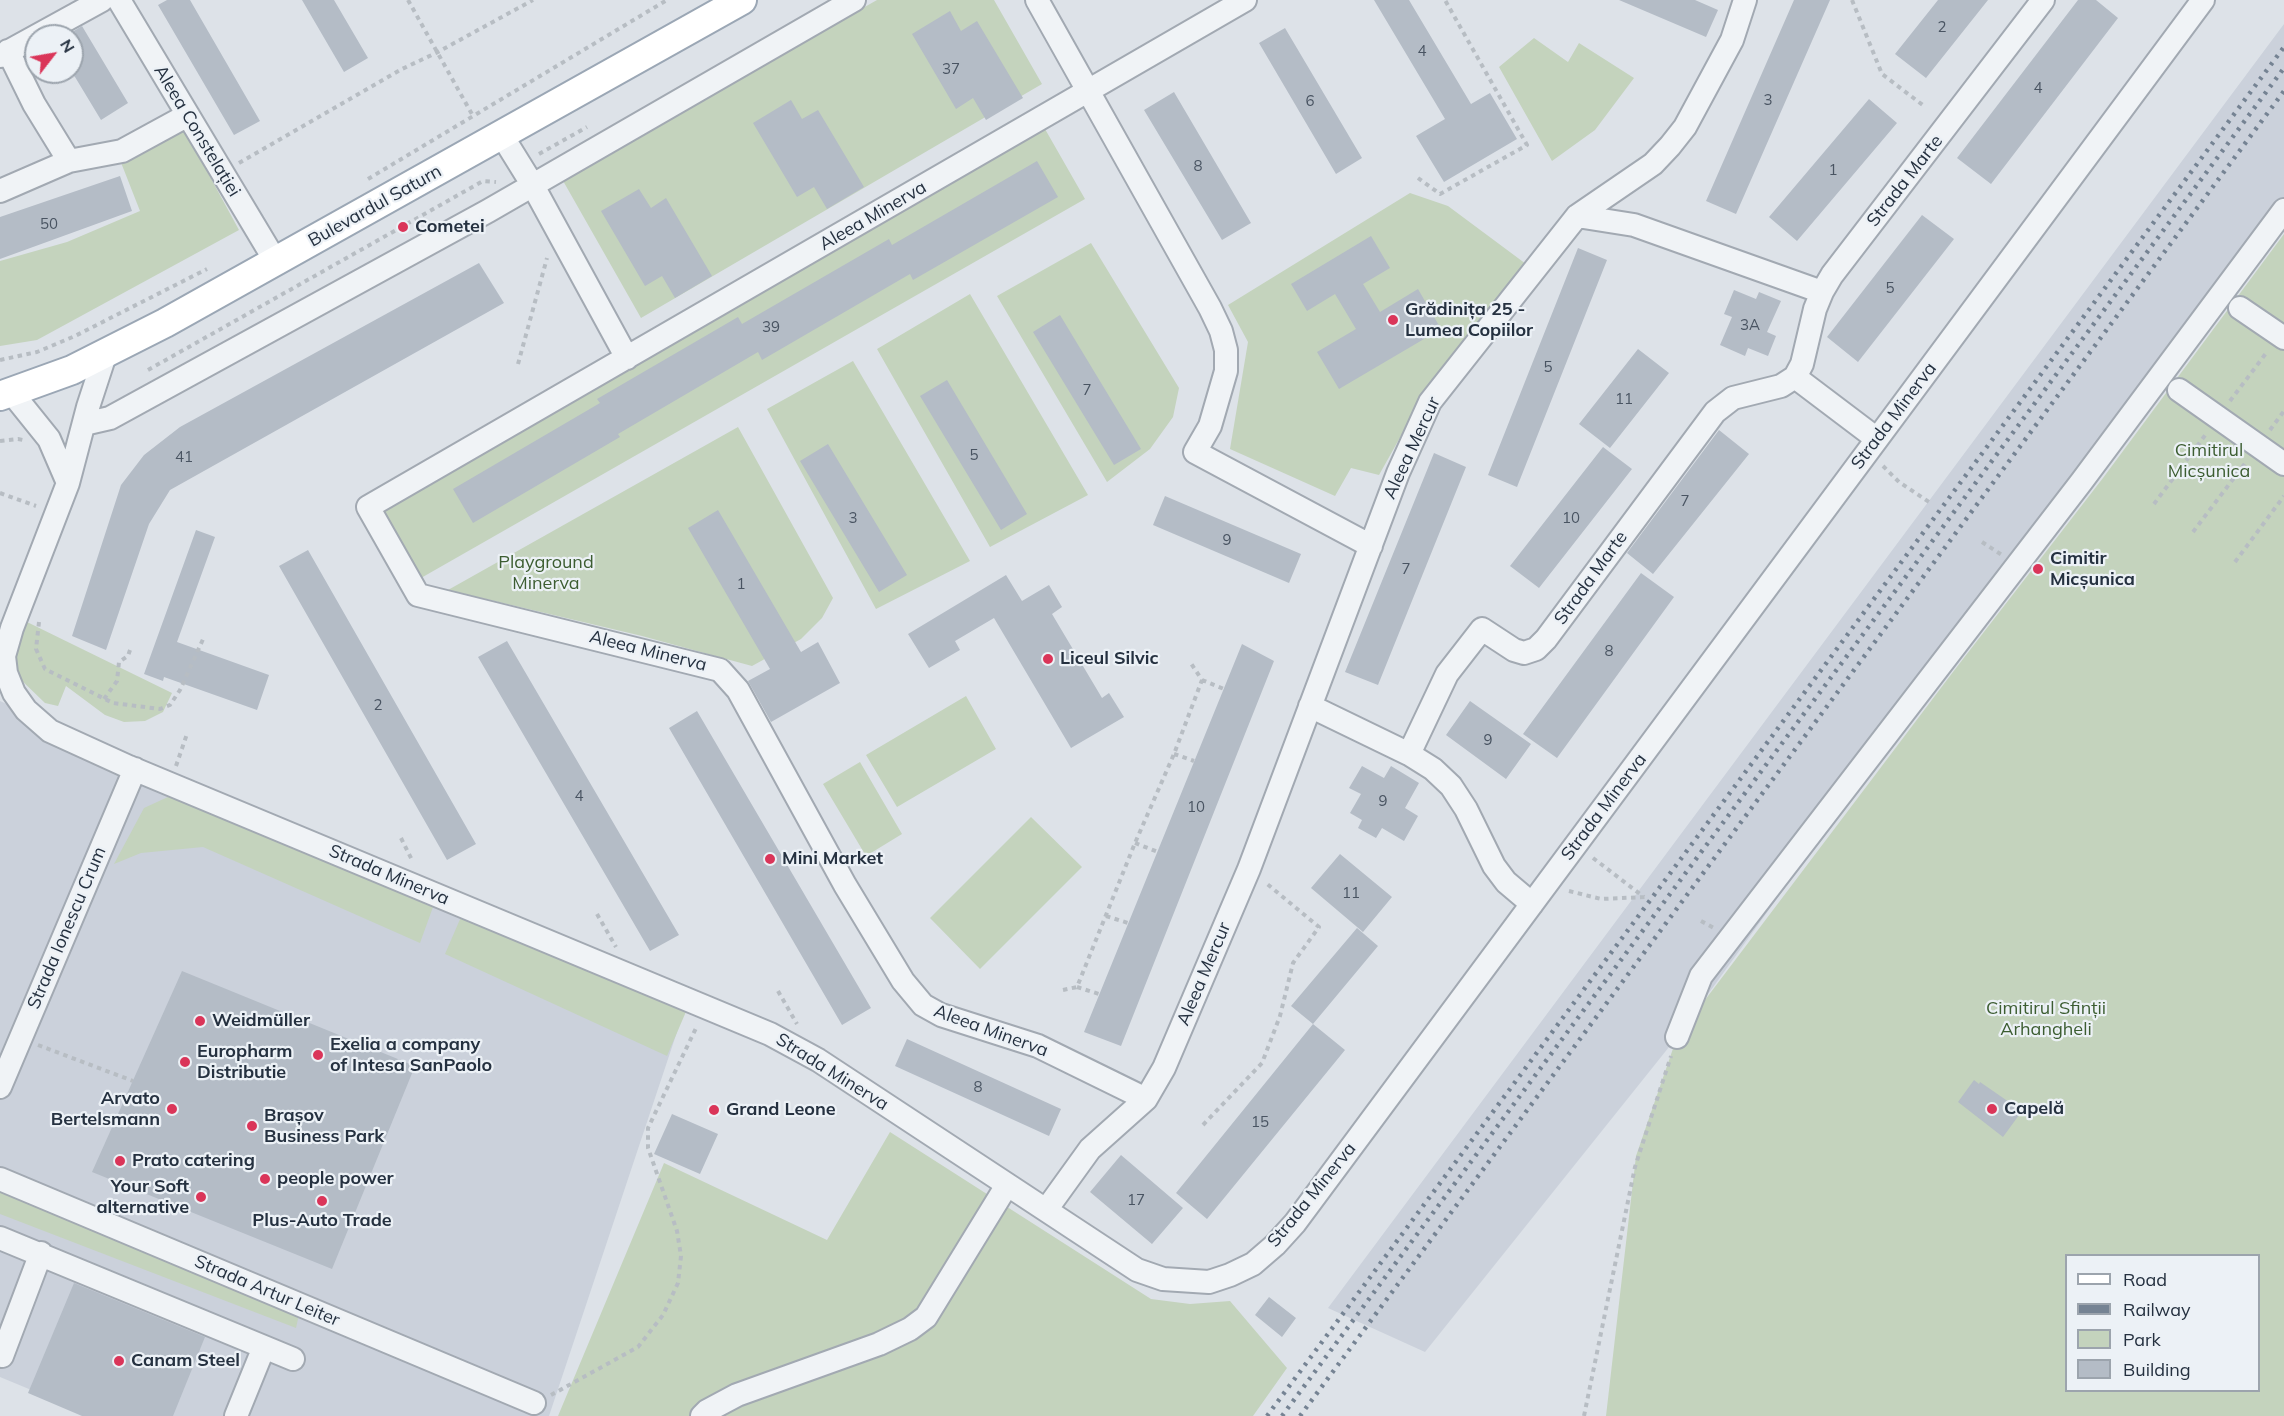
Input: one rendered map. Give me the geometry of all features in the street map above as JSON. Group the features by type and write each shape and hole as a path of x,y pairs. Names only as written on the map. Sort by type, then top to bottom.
{"main road":[{"name":"Bulevardul Saturn","path":"6,395 52,379 105,355 276,262 742,0"}],"street":[{"path":"69,161 4,53 102,0"},
{"name":"Aleea Constelației","path":"119,0 276,262"},
{"path":"84,424 110,417 532,184 854,0"},
{"path":"1038,0 1221,331 1226,350 1227,371 1210,426 1195,452 1371,546"},
{"path":"1088,92 1245,0"},
{"name":"Aleea Mercur","path":"1046,1210 1090,1149 1146,1099 1164,1068 1249,869 1398,473 1430,402 1577,216 1653,164 1685,127 1732,40 1745,0"},
{"name":"Strada Marte","path":"1409,754 1447,674 1482,629 1514,650 1524,653 1536,649 1546,639 1715,411 1732,398 1781,386 1796,377 1802,364 1822,292 1832,275 2043,0"},
{"name":"Strada Minerva","path":"105,355 68,483 6,643 4,656 6,673 14,693 26,710 50,730 135,769 706,1005 770,1034 818,1060 1137,1270 1163,1279 1209,1282 1253,1264 1295,1223 1873,445 2196,2"},
{"name":"Aleea Minerva","path":"1088,92 368,507 418,595 720,670 738,690 845,885 903,981 923,1005 941,1015 1038,1046 1146,1099"},
{"path":"0,192 69,161 122,151 188,115"},
{"path":"501,134 532,184 627,358"},
{"path":"1677,1037 1701,976 2082,481 2284,210"},
{"path":"1577,216 1634,225 1822,292"},
{"path":"2240,308 2284,338"},
{"path":"1796,377 1873,445"},
{"path":"2179,390 2284,464"},
{"path":"6,395 49,439 68,483"},
{"path":"1310,706 1409,754 1433,769 1451,786 1494,866 1506,882 1532,904"},
{"name":"Strada Ionescu Crum","path":"0,1087 135,769"},
{"name":"Strada Artur Leiter","path":"0,1179 534,1403"},
{"path":"702,1416 737,1395 879,1344 910,1329 926,1317 1007,1185"},
{"path":"0,1238 293,1359"},
{"path":"0,1356 2,1356 40,1253"},
{"path":"236,1416 264,1347"}],"path":[{"path":"408,0 473,116"},
{"path":"223,172 402,69 436,53 532,0"},
{"path":"367,179 667,0"},
{"path":"1419,178 1440,194 1527,145 1445,0"},
{"path":"1852,0 1882,74 1924,106"},
{"path":"146,371 483,181 532,184"},
{"path":"518,364 555,228"},
{"path":"0,360 37,352 75,336 211,267"},
{"path":"2193,532 2284,411"},
{"path":"1873,445 1899,482 1932,504"},
{"path":"0,493 38,507 43,497"},
{"path":"2235,562 2284,496"},
{"path":"39,621 36,649 45,669 113,703 160,709 170,705 180,690 204,637"},
{"path":"104,699 117,681 119,662 128,656 130,650"},
{"path":"1190,662 1202,680 1224,689"},
{"path":"1077,987 1174,754 1202,680"},
{"path":"1174,754 1194,761"},
{"path":"1135,843 1158,852"},
{"path":"1546,885 1601,899 1645,897 1576,845"},
{"path":"1203,1125 1262,1063 1280,1016 1293,963 1319,927 1249,869"},
{"path":"597,914 622,958 617,970"},
{"path":"1106,916 1128,923"},
{"path":"1063,990 1077,987 1100,994"},
{"path":"778,991 800,1031"},
{"path":"534,1403 638,1347 663,1315 678,1283 681,1256 677,1231 648,1148 648,1128 706,1005"},
{"path":"1584,1416 1635,1167 1677,1037"},
{"path":"21,1038 133,1081"}],"shaded area":[{"path":"2284,24 2284,202 2172,352 1677,1037 1425,1352 1328,1308"},
{"path":"0,701 684,1011 549,1416 94,1416 0,1377"}],"green space":[{"path":"877,0 994,0 1042,84 641,318 562,179"},
{"path":"1534,38 1568,62 1579,43 1634,78 1595,130 1552,161 1499,67"},
{"path":"184,129 239,230 37,340 0,346 0,261 67,242 140,211 120,160"},
{"path":"1045,129 1085,199 421,578 381,507"},
{"path":"1410,193 1448,206 1526,264 1425,393 1379,475 1351,468 1335,496 1230,449 1248,342 1228,305"},
{"path":"2284,234 2284,1416 1606,1416 1636,1156 1677,1037 2103,478"},
{"path":"1091,243 1179,388 1173,417 1150,449 1107,482 997,296"},
{"path":"970,294 1088,495 990,547 877,349"},
{"path":"853,361 970,561 876,609 767,409"},
{"name":"Playground Minerva","path":"738,427 833,598 822,618 801,639 752,666 642,636 448,590"},
{"path":"27,622 172,693 163,712 145,721 124,722 105,715 66,686 58,706 45,703 17,676 13,657"},
{"path":"966,696 996,749 897,807 866,755"},
{"path":"860,762 902,834 866,856 823,784"},
{"path":"170,796 433,907 420,943 203,847 141,853 114,864 144,808"},
{"path":"1031,817 1082,867 980,969 930,918"},
{"path":"461,917 688,1007 667,1056 445,954"},
{"path":"890,1132 1151,1299 1190,1304 1230,1301 1287,1368 1253,1416 558,1416 664,1163 827,1240"},
{"path":"0,1184 300,1310 296,1328 0,1214"}],"building":[{"path":"167,0 190,0 260,121 234,135 158,5"},
{"path":"302,0 334,0 368,58 344,72"},
{"path":"1374,0 1409,0 1471,104 1490,93 1517,139 1444,182 1416,136 1445,119"},
{"path":"1619,0 1695,0 1718,10 1706,37"},
{"path":"1794,0 1830,0 1736,214 1706,201"},
{"path":"1938,0 1988,0 1926,78 1895,54"},
{"path":"2078,0 2096,0 2118,18 1991,184 1957,158"},
{"path":"950,11 961,31 977,21 1023,98 986,120 973,98 956,109 912,34"},
{"path":"1285,28 1362,158 1336,174 1259,43"},
{"path":"84,29 128,103 101,120 79,84 84,84"},
{"path":"1174,92 1251,223 1222,240 1144,110"},
{"path":"1869,99 1897,123 1797,241 1769,217"},
{"path":"791,100 802,119 818,110 864,187 827,209 814,187 797,197 753,123"},
{"path":"1037,161 1058,197 913,280 910,274 762,360 758,352 618,434 620,437 473,523 453,489 600,403 597,399 738,317 742,324 889,239 892,245"},
{"path":"120,176 132,211 0,259 0,217"},
{"path":"639,189 651,208 666,198 712,276 675,298 662,276 645,286 601,211"},
{"path":"1922,215 1954,239 1858,362 1827,337"},
{"name":"Grădinița 25 - Lumea Copiilor","path":"1371,236 1390,268 1363,284 1380,312 1418,289 1441,329 1339,389 1317,352 1356,329 1335,294 1307,311 1291,284"},
{"path":"1578,248 1607,260 1517,487 1488,475"},
{"path":"479,263 504,303 170,490 149,524 106,650 72,636 121,485 144,455 180,427"},
{"path":"1734,290 1756,299 1759,292 1781,301 1767,332 1776,336 1768,356 1748,348 1745,356 1720,345 1732,317 1724,314"},
{"path":"1060,315 1141,449 1114,465 1033,332"},
{"path":"1638,349 1669,373 1610,448 1579,424"},
{"path":"947,380 1027,514 1001,530 920,396"},
{"path":"1719,430 1749,454 1653,574 1627,553"},
{"path":"828,444 907,575 879,592 800,461"},
{"path":"1603,447 1632,469 1539,588 1510,566"},
{"path":"1434,453 1466,467 1378,685 1345,672"},
{"path":"1165,496 1301,554 1289,583 1153,525"},
{"path":"718,510 801,652 818,642 840,683 771,722 748,681 770,669 688,528"},
{"path":"196,530 215,537 177,642 269,675 257,710 164,677 163,681 144,674"},
{"path":"308,550 476,844 447,860 279,566"},
{"path":"1641,573 1674,597 1557,758 1523,734"},
{"name":"Liceul Silvic","path":"1006,575 1022,601 1049,585 1062,607 1052,614 1102,698 1109,693 1124,717 1071,748 994,618 955,641 960,650 929,668 908,634"},
{"path":"507,641 679,935 650,951 478,657"},
{"path":"1242,644 1274,661 1121,1046 1084,1032"},
{"path":"1470,701 1531,744 1506,779 1446,735"},
{"path":"697,711 871,1008 842,1025 669,728"},
{"path":"1362,766 1384,778 1391,766 1419,783 1405,808 1418,816 1404,841 1382,828 1376,838 1358,828 1362,820 1350,813 1361,794 1349,788"},
{"path":"1340,854 1392,897 1363,932 1311,888"},
{"path":"1357,928 1378,946 1313,1024 1291,1006"},
{"name":"Brașov Business Park","path":"182,971 415,1066 332,1269 92,1172"},
{"path":"1313,1024 1345,1050 1207,1219 1176,1193"},
{"path":"907,1039 1061,1109 1049,1136 895,1066"},
{"name":"Capelă","path":"1974,1080 2022,1111 2003,1137 1958,1102"},
{"path":"672,1114 718,1134 700,1174 654,1154"},
{"path":"1121,1155 1183,1208 1152,1244 1090,1192"},
{"name":"Canam Steel","path":"74,1283 205,1337 173,1416 82,1416 28,1393"},
{"path":"1269,1297 1296,1318 1282,1337 1255,1315"}],"railway":[{"path":"1267,1416 2284,47"},
{"path":"1282,1416 2284,68"},
{"path":"1300,1416 2284,91"}],"place":[{"name":"Cometei","path":"403,227"},
{"name":"Grădinița 25 - Lumea Copiilor","path":"1393,320"},
{"name":"Cimitir Micșunica","path":"2038,569"},
{"name":"Liceul Silvic","path":"1048,659"},
{"name":"Mini Market","path":"770,859"},
{"name":"Weidmüller","path":"200,1021"},
{"name":"Exelia a company of Intesa SanPaolo","path":"318,1055"},
{"name":"Europharm Distributie","path":"185,1062"},
{"name":"Arvato Bertelsmann","path":"172,1109"},
{"name":"Capelă","path":"1992,1109"},
{"name":"Grand Leone","path":"714,1110"},
{"name":"Brașov Business Park","path":"252,1126"},
{"name":"Prato catering","path":"120,1161"},
{"name":"people power","path":"265,1179"},
{"name":"Your Soft alternative","path":"201,1197"},
{"name":"Plus-Auto Trade","path":"322,1201"},
{"name":"Canam Steel","path":"119,1361"}],"park label":[{"name":"Cimitirul Micșunica","path":"2209,461"},
{"name":"Cimitirul Sfinții Arhangheli","path":"2046,1019"}]}
